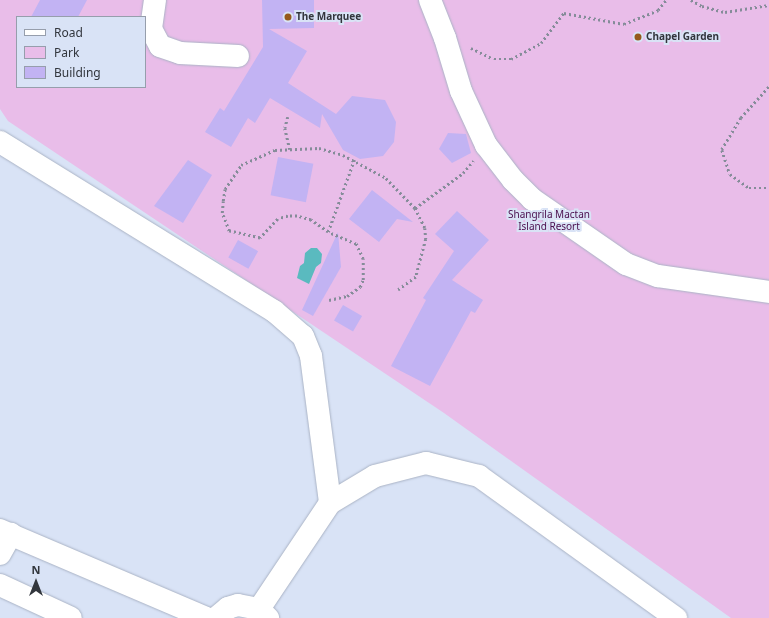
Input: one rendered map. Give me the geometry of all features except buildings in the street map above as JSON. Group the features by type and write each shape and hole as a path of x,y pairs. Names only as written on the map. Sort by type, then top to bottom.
{"street":[{"path":"155,0 151,21 150,46 172,52 238,56"},
{"path":"430,0 445,38 461,91 486,145 513,180 532,199 626,264 658,276 769,292"},
{"path":"0,142 274,311 303,336 311,356 330,503"},
{"path":"216,618 228,608 238,605 263,614 330,503 375,476 426,463 479,476 676,618"},
{"path":"0,554 5,532 206,618"},
{"path":"0,585 71,618"}],"path":[{"path":"445,38 494,60 511,60 541,43 564,13 624,24 658,10 666,0"},
{"path":"691,0 702,6 724,12 769,5"},
{"path":"769,87 741,118 722,150 730,174 749,188 769,188"},
{"path":"288,117 285,128 290,149"},
{"path":"415,208 463,173 486,145"},
{"path":"330,300 355,292 363,280 363,259 356,244 328,232 311,220 288,216 278,219 264,235 256,239 229,230 225,222 223,202 225,189 233,174 241,165 258,156 290,149 319,148 354,160 386,178 415,208 425,228 424,254 416,277 398,290"},
{"path":"328,232 354,160"}],"green space":[{"name":"Shangrila Mactan Island Resort","path":"0,0 769,0 769,618 731,618 444,413 8,121 0,109"}],"shaded area":[{"path":"311,248 317,248 322,254 321,263 316,267 309,284 297,278 300,266 304,263 305,253"}],"place":[{"name":"The Marquee","path":"288,17"},
{"name":"Chapel Garden","path":"638,37"}]}
